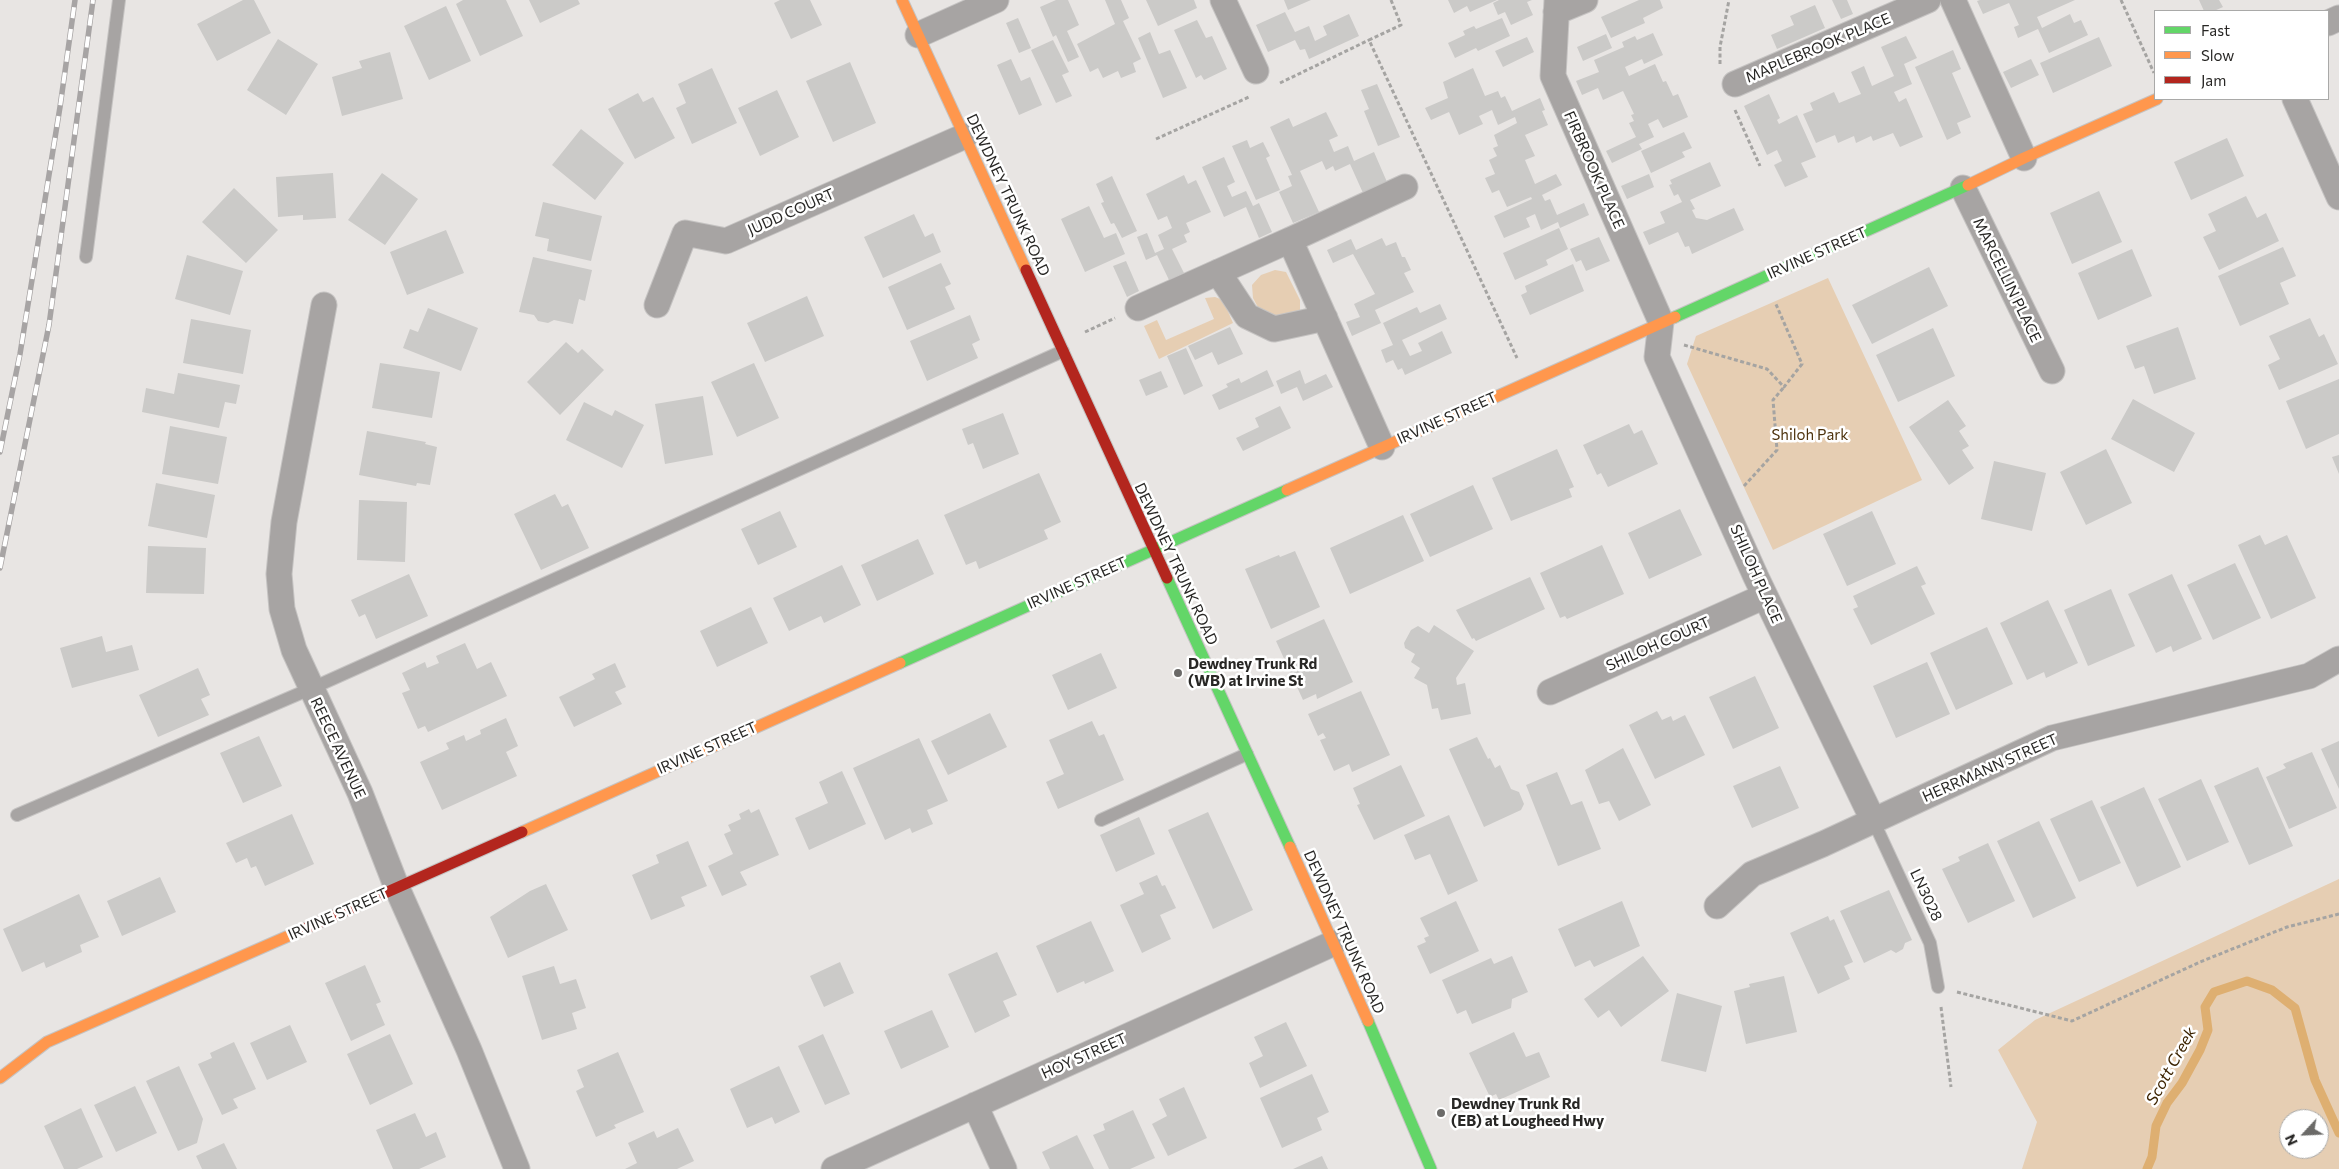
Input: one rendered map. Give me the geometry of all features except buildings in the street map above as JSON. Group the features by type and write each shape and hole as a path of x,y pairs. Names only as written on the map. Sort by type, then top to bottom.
{"street":[{"name":"DEWDNEY TRUNK ROAD","path":"902,0 1334,943 1431,1169"},
{"path":"918,35 996,0"},
{"path":"1223,0 1256,71"},
{"name":"FIRBROOK PLACE","path":"1585,0 1557,6 1553,76 1660,322"},
{"name":"MAPLEBROOK PLACE","path":"1735,84 1928,0"},
{"path":"1953,0 2024,158"},
{"name":"IRVINE STREET","path":"1,1076 47,1042 397,888 1660,322 1964,188 2024,158 2155,100"},
{"path":"2295,100 2339,197"},
{"name":"JUDD COURT","path":"657,305 685,234 726,241 965,136"},
{"path":"1138,308 1406,187"},
{"name":"MARCELLIN PLACE","path":"1964,188 2052,371"},
{"path":"1290,240 1382,447"},
{"path":"1218,272 1247,316 1274,329 1325,318"},
{"name":"REECE AVENUE","path":"324,305 284,522 279,574 282,609 287,630 310,689 360,793 397,888 469,1050 517,1169"},
{"name":"SHILOH PLACE","path":"1660,322 1657,357 1765,596 1873,820"},
{"name":"SHILOH COURT","path":"1550,692 1765,596"},
{"name":"HERRMANN STREET","path":"1717,906 1752,874 1823,844 2052,738 2309,676 2339,659"},
{"name":"HOY STREET","path":"834,1169 1334,943"},
{"path":"975,1104 1004,1169"}],"lane":[{"path":"86,257 119,0"},
{"path":"17,815 310,689 1063,351"},
{"path":"1100,820 1247,754"},
{"name":"LN3028","path":"1873,820 1930,943 1938,987"}],"path":[{"path":"1391,0 1401,24 1369,40 1520,363"},
{"path":"2121,0 2154,74"},
{"path":"1740,490 1777,450 1773,400 1802,364 1773,297"},
{"path":"1084,332 1138,308"},
{"path":"1684,345 1767,369 1784,387"},
{"path":"1951,1087 1938,987 2072,1020 2200,962 2269,934 2287,927 2339,914"}],"green space":[{"path":"1275,270 1286,272 1300,300 1300,310 1297,317 1285,322 1262,315 1253,298 1252,285 1261,275"},
{"name":"Shiloh Park","path":"1828,278 1922,480 1773,550 1687,364 1696,336"},
{"path":"1215,297 1223,300 1233,323 1159,359 1144,326 1157,320 1166,340 1214,319 1205,298"},
{"path":"2339,879 2339,1169 2022,1169 2037,1122 1998,1050 2035,1020"}],"waterway":[{"name":"Scott Creek","path":"2147,1169 2152,1157 2156,1126 2167,1103 2182,1083 2200,1050 2208,1030 2205,1007 2214,992 2247,981 2272,990 2295,1008 2315,1080 2339,1133"}],"railway":[{"path":"0,452 20,354 60,107 75,0"},
{"path":"0,568 49,325 93,0"}],"traffic: fast":[{"path":"1675,317 1968,185"},
{"path":"900,663 1287,490"},
{"path":"1167,578 1290,847"},
{"path":"1368,1021 1431,1169"}],"traffic: slow":[{"path":"902,0 1026,270"},
{"path":"1968,185 2155,100"},
{"path":"1287,490 1675,317"},
{"path":"522,832 900,663"},
{"path":"1290,847 1368,1021"},
{"path":"0,1078 47,1042 302,930"}],"traffic: jam":[{"path":"1026,270 1167,578"},
{"path":"302,930 522,832"}],"place":[{"name":"Dewdney Trunk Rd (WB) at Irvine St","path":"1178,673"},
{"name":"Dewdney Trunk Rd (EB) at Lougheed Hwy","path":"1441,1113"}]}
